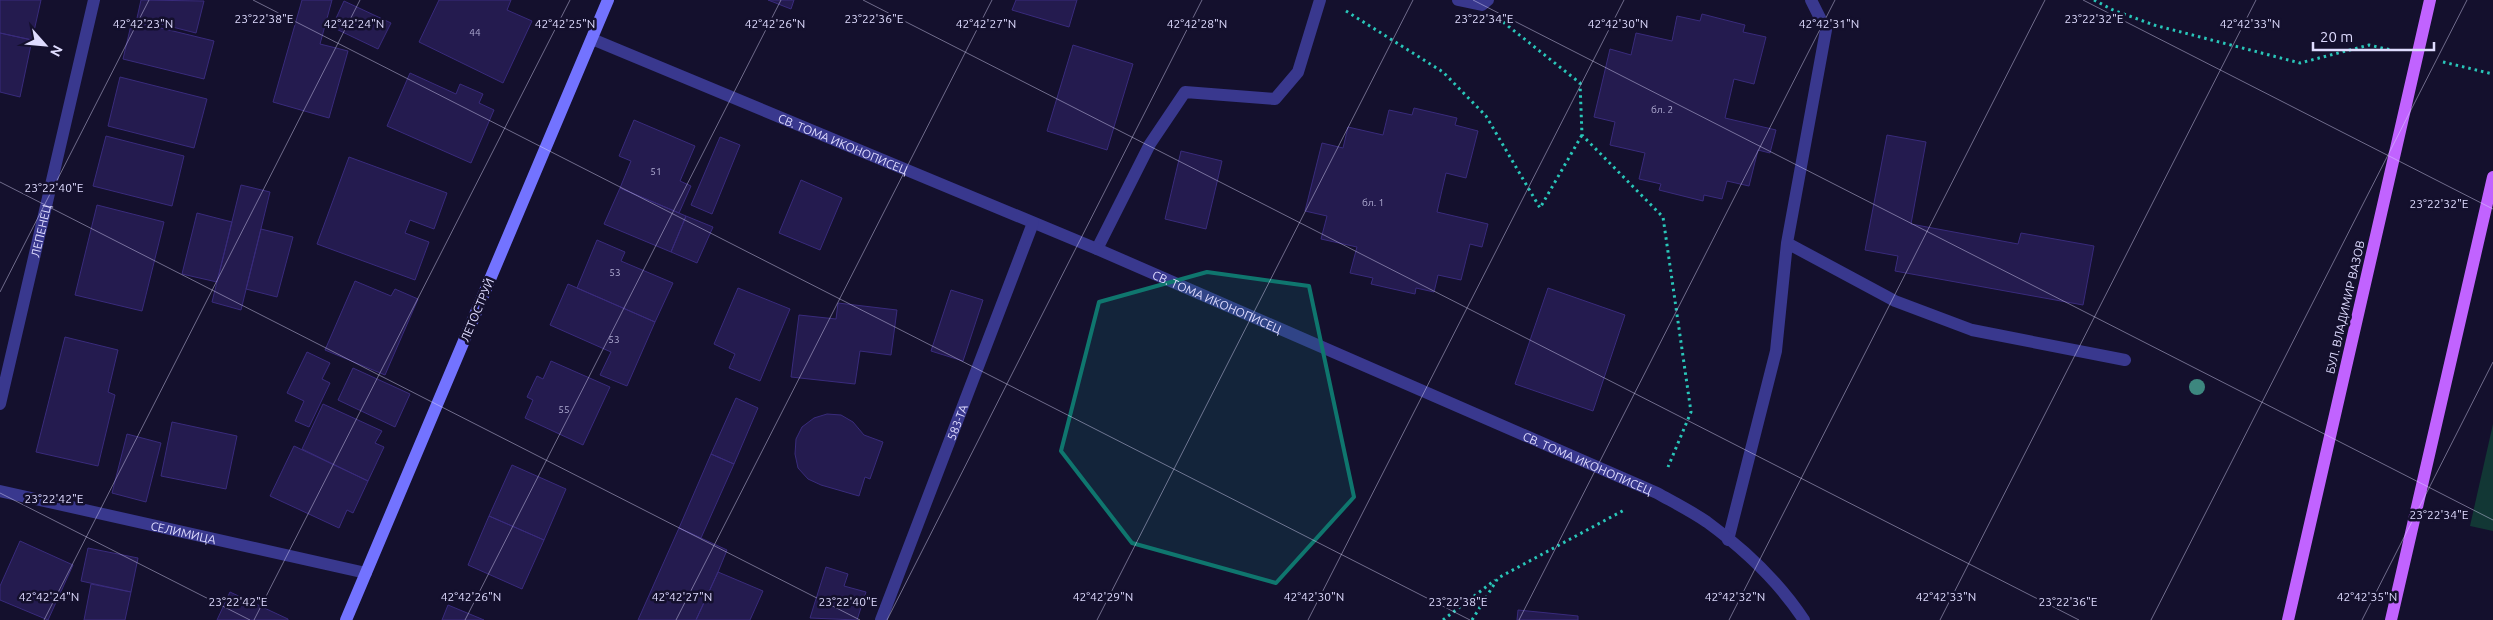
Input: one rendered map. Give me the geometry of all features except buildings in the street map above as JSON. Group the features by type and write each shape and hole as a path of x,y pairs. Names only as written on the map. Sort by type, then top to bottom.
{"main road":[{"name":"БУЛ. ВЛАДИМИР ВАЗОВ","path":"2288,620 2430,0"},
{"path":"2391,620 2493,177"}],"street":[{"name":"ЛЕПЕНЕЦ","path":"0,404 94,0"},
{"name":"ЛЕТОСТРУЙ","path":"346,620 608,0"},
{"path":"1097,249 1150,144 1185,92 1275,99 1298,72 1320,0"},
{"path":"1458,0 1484,2"},
{"path":"1728,540 1776,351 1787,243 1826,30 1811,0"},
{"name":"СВ. ТОМА ИКОНОПИСЕЦ","path":"592,39 1097,249 1657,493 1707,522 1728,540 1787,595 1804,620"},
{"name":"583-ТА","path":"881,620 1033,223"},
{"path":"1787,243 1895,300 1972,330 2125,360"},
{"name":"СЕЛИМИЦА","path":"0,491 366,573"}],"path":[{"path":"2094,0 2113,10 2154,25 2300,63 2369,45 2398,52"},
{"path":"1344,10 1443,72 1486,116 1540,208 1582,135 1580,83 1484,2"},
{"path":"2436,61 2493,74"},
{"path":"1443,620 1498,578 1657,493 1691,412 1662,217 1582,135"},
{"path":"1472,620 1498,578"}],"highlighted area":[{"path":"1207,272 1309,286 1354,497 1276,583 1132,543 1061,451 1099,302"}],"green space":[{"path":"2493,424 2493,531 2470,526"}]}
